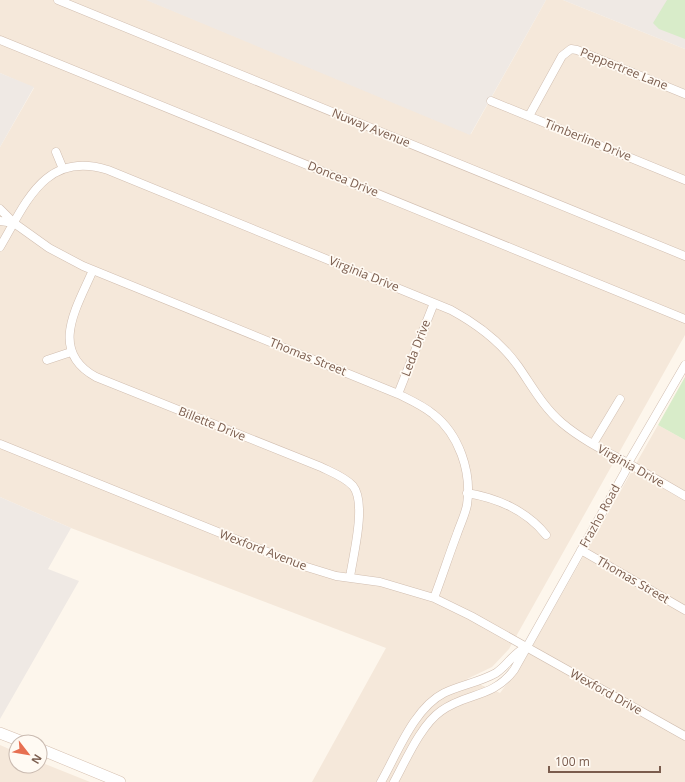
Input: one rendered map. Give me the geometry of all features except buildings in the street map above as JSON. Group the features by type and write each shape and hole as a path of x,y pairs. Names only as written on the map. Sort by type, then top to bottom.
{"main road":[{"path":"48,753 107,780 120,782"}],"street":[{"name":"Nuway Avenue","path":"58,0 685,256"},
{"name":"Doncea Drive","path":"0,40 685,319"},
{"name":"Peppertree Lane","path":"529,116 562,56 571,49 577,50 685,94"},
{"name":"Timberline Drive","path":"491,101 685,180"},
{"path":"56,152 63,169"},
{"name":"Virginia Drive","path":"14,224 31,193 51,174 63,169 87,165 108,170 451,310 482,328 513,359 542,403 562,423 593,444 685,496"},
{"path":"0,209 14,224 0,247"},
{"name":"Thomas Street","path":"0,221 14,224 49,248 93,270 398,394 420,404 434,414 453,437 464,462 467,477 466,506 462,521 434,598"},
{"path":"47,360 71,352 69,340 72,322 93,270"},
{"name":"Leda Drive","path":"398,394 434,303"},
{"name":"Billette Drive","path":"71,352 78,363 96,377 321,467 349,482 356,492 359,508 350,577"},
{"name":"Frazho Road","path":"394,782 429,722 446,708 501,685 514,670 625,472 628,463 685,365"},
{"path":"593,444 620,399"},
{"name":"Wexford Avenue","path":"0,444 297,564 328,574 380,582 434,598 471,616 526,647"},
{"path":"467,493 490,497 506,504 530,519 546,535"},
{"name":"Thomas Street","path":"581,550 685,610"},
{"name":"Frazho Road","path":"381,782 416,719 430,702 443,694 496,673 515,653 526,647"},
{"name":"Wexford Drive","path":"526,647 685,736"}],"shaded area":[{"path":"0,0 147,0 471,134 546,0 563,0 685,49 685,335 509,649 492,667 467,679 500,693 525,659 658,425 685,440 685,782 312,782 386,648 71,528 0,497 0,147 34,88 0,73"},
{"path":"146,0 546,0 470,135"},
{"path":"563,0 685,0 685,49"},
{"path":"0,73 34,87 0,147"},
{"path":"0,497 71,528 48,569 79,581 0,719"},
{"path":"0,745 8,748 8,774 48,774 48,765 90,782 0,782"}],"green space":[{"path":"667,0 685,0 685,39 659,29 653,23"},
{"path":"685,377 685,440 658,425"}]}
